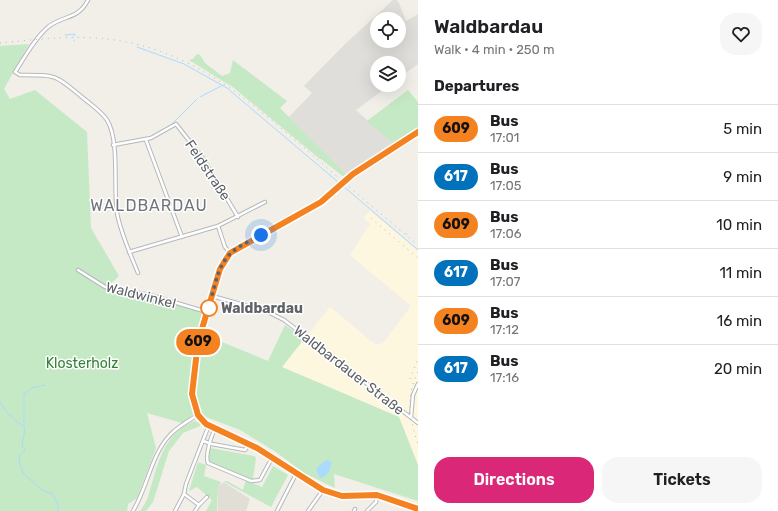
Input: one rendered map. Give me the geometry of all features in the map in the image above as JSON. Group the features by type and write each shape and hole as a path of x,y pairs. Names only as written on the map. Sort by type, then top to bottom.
{"street":[{"path":"88,0 78,13 49,26 30,48 15,72 20,76 52,75 62,80 105,117 110,127 113,145 117,212 129,252 138,273"},
{"name":"Feldstraße","path":"146,140 161,134 176,124 202,157 238,217"},
{"path":"418,132 353,174 321,202 230,253 220,269 207,312 197,349 192,385 192,400 198,415 215,429 249,444 323,490 342,496 377,495 418,509"},
{"path":"113,145 146,140 182,237"},
{"path":"129,252 218,226 265,202"},
{"path":"218,226 225,247 230,253"},
{"name":"Waldwinkel","path":"78,270 105,286 150,295 207,312"},
{"name":"Waldbardauer Straße","path":"212,296 266,311 284,320 418,423"},
{"path":"411,418 413,395 418,384"},
{"path":"133,511 143,492 156,455 161,446 173,432 198,415"},
{"path":"215,429 207,455 208,463 251,481 260,480 272,458"},
{"path":"175,511 184,494 186,484 207,430"},
{"path":"203,441 211,444 245,450 249,444"},
{"path":"277,511 296,474"},
{"path":"308,511 323,490"},
{"path":"184,494 199,505"},
{"path":"367,511 376,502 377,495"},
{"path":"195,511 207,497"}],"shaded area":[{"path":"393,0 397,0 402,12 380,12"},
{"path":"418,14 418,64 406,73 406,56 370,56 370,92 380,92 356,110 395,145 346,174 289,117 312,93 304,86 370,21 370,48 406,48 406,21"},
{"path":"370,211 418,251 418,465 399,417 282,367 330,307 376,345 383,343 411,306 350,255 370,224 363,218"},
{"path":"222,483 225,483 250,499 246,511 218,511 218,487"}],"green space":[{"name":"Klosterholz","path":"29,44 4,89 10,99 35,90 87,132 91,228 119,276 109,285 206,313 198,338 193,363 191,402 193,415 182,423 147,413 156,448 137,498 128,504 127,511 0,511 0,46"},
{"path":"197,54 200,55 205,63 222,76 230,73 233,60 287,101 280,108 346,174 344,177 234,88 189,60 193,59"},
{"path":"408,90 418,102 418,129 395,145 367,121"},
{"path":"285,325 304,339 282,367 399,417 418,465 418,501 334,474 335,488 304,473 276,452 240,430 201,415 194,403 193,386 197,357 205,335 268,361"},
{"path":"195,421 201,424 200,426 183,433 169,451 153,502 146,511 140,511 148,497 158,463 168,443 175,434"},
{"path":"210,448 254,456 256,458 253,479 251,480 208,461"},
{"path":"198,462 206,465 204,476 221,482 218,487 217,511 206,511 212,500 197,487 189,491"},
{"path":"273,466 288,475 271,507 223,481 227,481 243,490 246,480 262,487"}],"water":[{"path":"326,460 332,462 327,474 320,478 316,469"}],"waterway":[{"path":"65,35 75,34 74,36"},
{"path":"137,47 184,64 227,88 338,182"},
{"path":"200,97 223,85"},
{"path":"171,125 197,99"},
{"path":"322,198 338,181"},
{"path":"342,185 418,250"},
{"path":"24,426 24,394 32,388 45,385"},
{"path":"0,402 7,413 25,428 22,446 25,450 20,455 19,461 23,473 42,490 53,494 59,507 57,511"}],"railway":[{"path":"0,43 60,38 106,39 149,48 175,57 222,82 265,115 418,245"},
{"path":"371,218 418,258"},
{"path":"410,379 418,359"},
{"path":"418,372 411,390 410,399 411,417 418,444"}],"bus line":[{"name":"609","path":"418,132 353,174 321,202 230,253 220,269 198,342 192,400 198,415 206,424 257,448 330,494 353,497 371,494 377,495 418,509"}],"place":[{"name":"Waldbardau","path":"209,308"}],"district":[{"name":"WALDBARDAU","path":"149,205"}],"route":[{"path":"209,308 223,262 230,253 237,248 261,235"}]}
